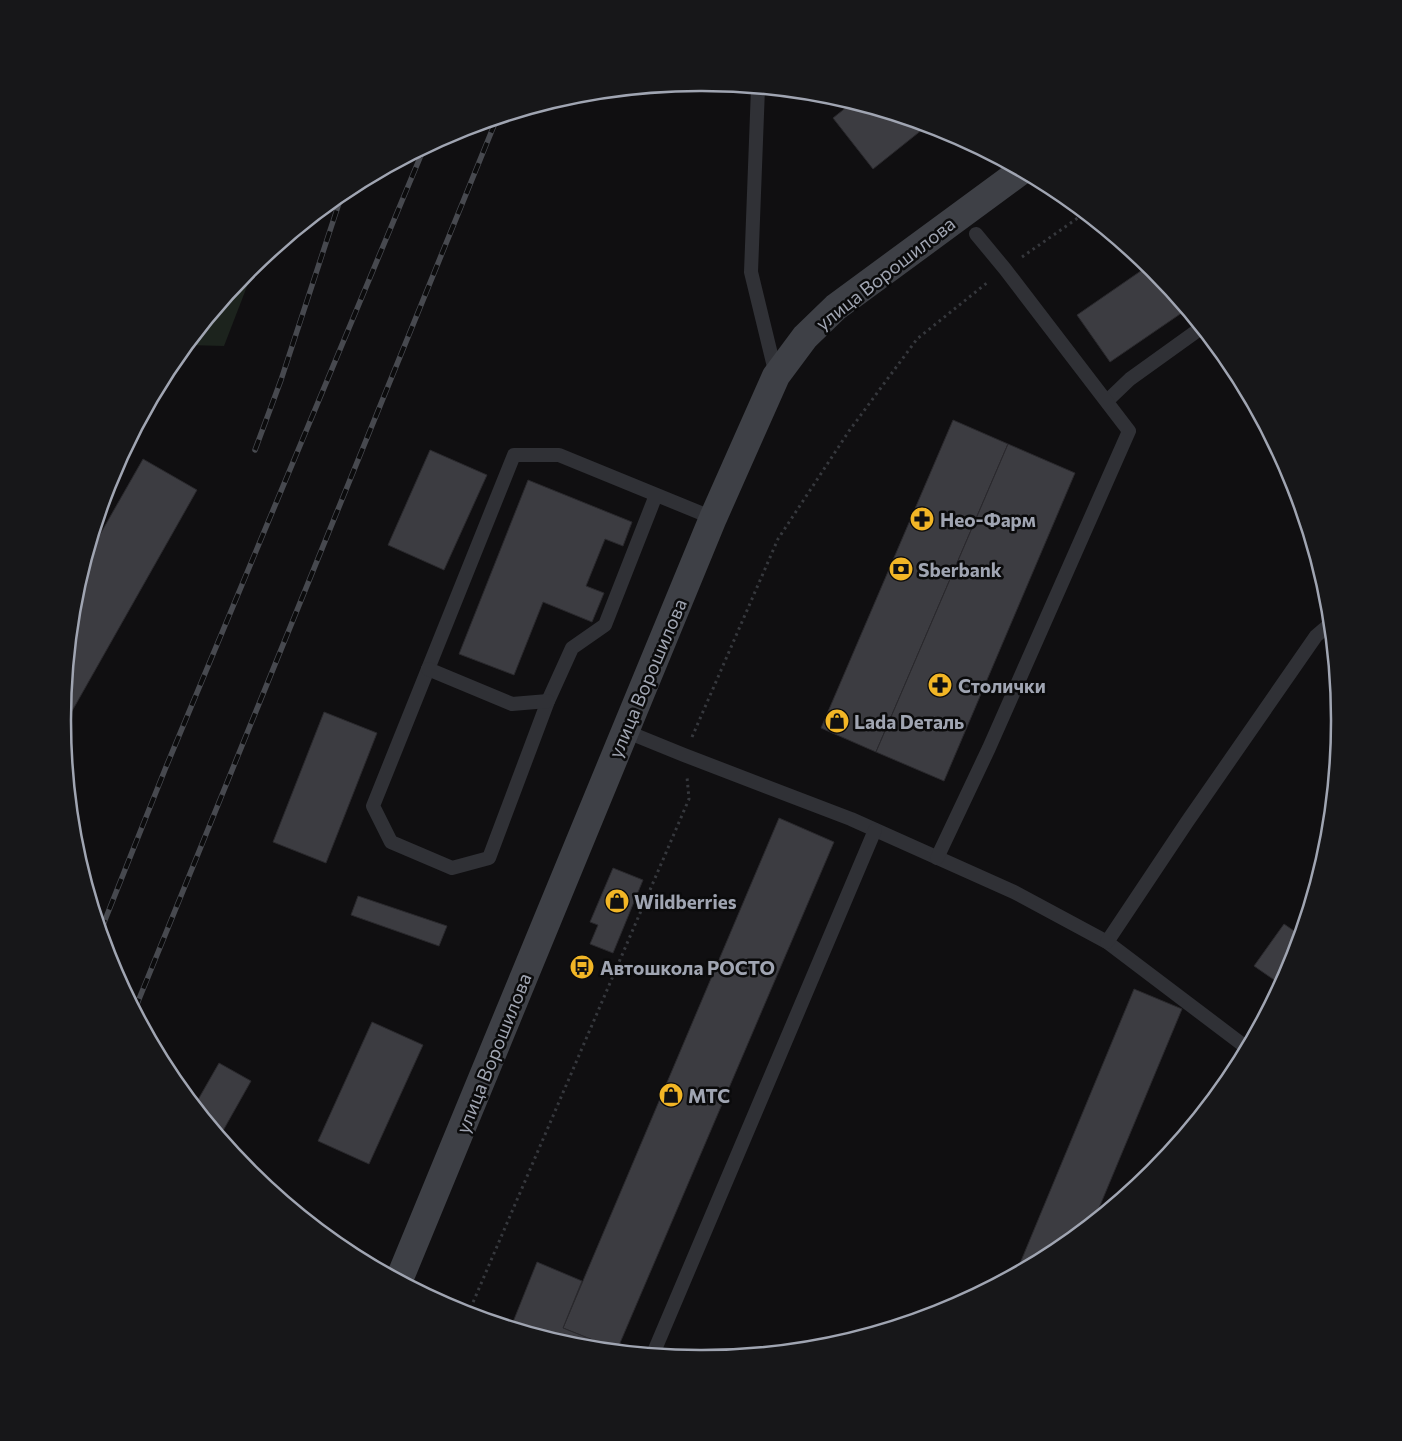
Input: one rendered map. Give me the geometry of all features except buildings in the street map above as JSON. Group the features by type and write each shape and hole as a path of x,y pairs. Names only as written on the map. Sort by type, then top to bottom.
{"main road":[{"name":"улица Ворошилова","path":"401,1274 713,518 776,376 805,337 836,307 1016,175"}],"lane":[{"path":"758,94 751,272 776,376"},
{"path":"937,858 989,748 1130,431 976,234"},
{"path":"1107,402 1130,379 1196,331"},
{"path":"656,495 605,625 572,648 548,700 489,858 452,868 390,842 372,806 514,455 559,455 713,518"},
{"path":"1107,942 1187,822 1316,636 1324,629"},
{"path":"428,669 512,704 548,700"},
{"path":"625,731 684,756 876,830 1014,892 1107,942 1241,1044"},
{"path":"655,1349 876,830"}],"path":[{"path":"471,1306 690,799 684,756 778,539 849,430 918,339 1005,269 1079,217"}],"shaded area":[{"path":"248,283 224,346 195,345"}],"railway":[{"path":"138,1002 494,126"},
{"path":"104,921 166,767 420,157"},
{"path":"255,450 281,380 338,207"}],"place":[{"name":"Нео-Фарм","path":"922,519"},
{"name":"Sberbank","path":"901,569"},
{"name":"Столички","path":"940,685"},
{"name":"Lada Dеталь","path":"837,721"},
{"name":"Wildberries","path":"617,901"},
{"name":"Автошкола РОСТО","path":"582,967"},
{"name":"МТС","path":"671,1095"}]}
